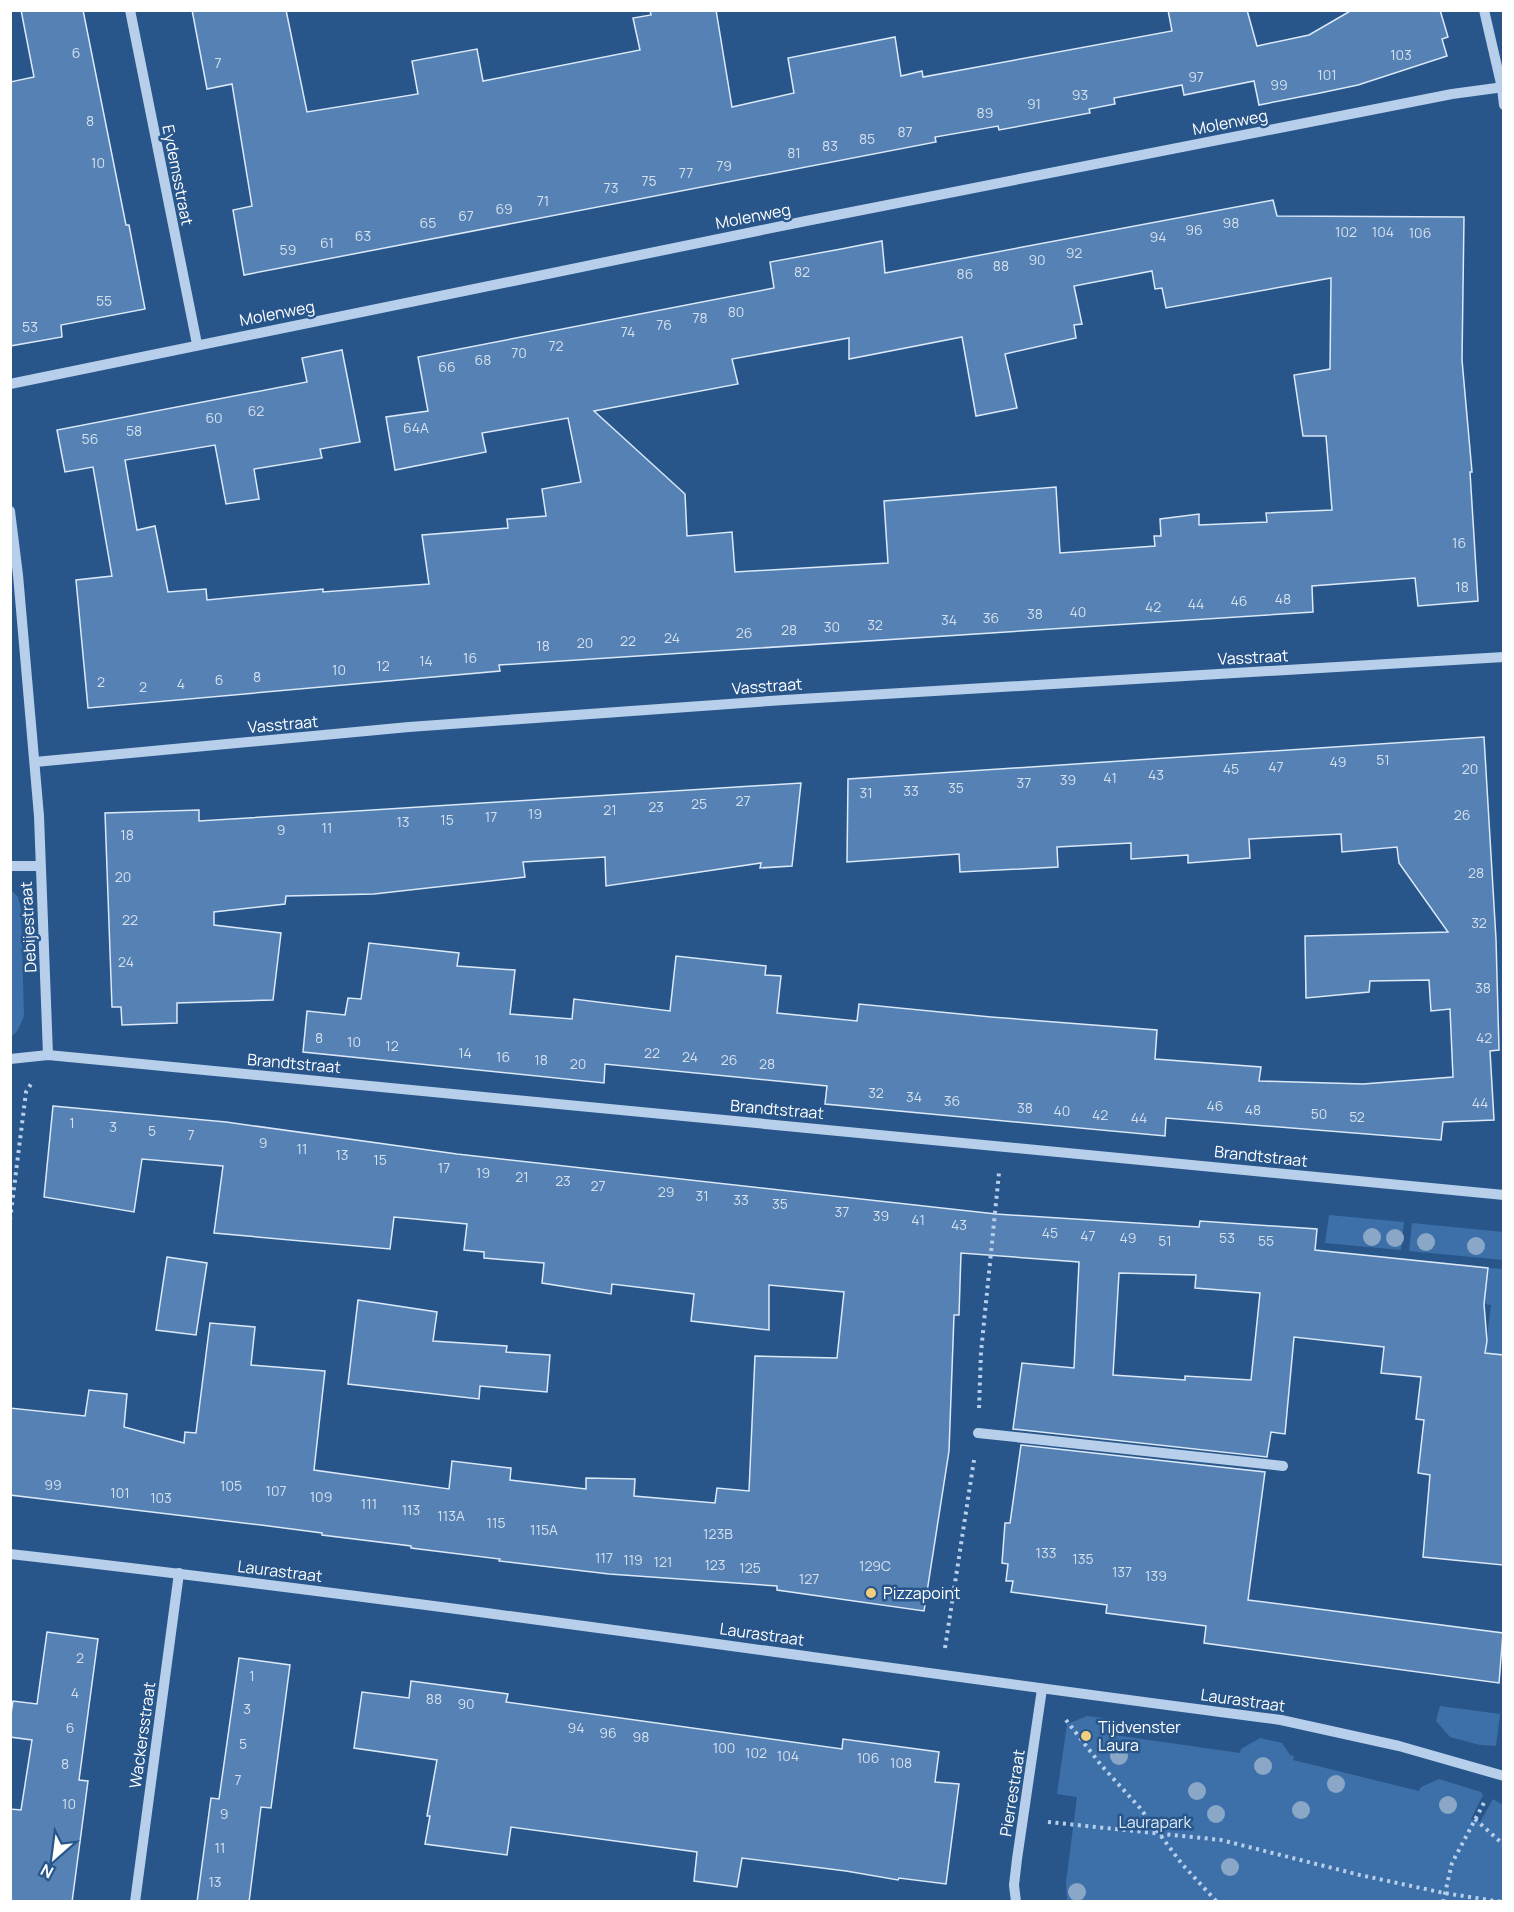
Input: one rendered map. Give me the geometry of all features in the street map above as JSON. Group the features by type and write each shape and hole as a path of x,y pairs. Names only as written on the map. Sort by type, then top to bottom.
{"street":[{"name":"Eydemsstraat","path":"130,10 197,345"},
{"path":"1484,10 1503,88 1503,105"},
{"name":"Molenweg","path":"10,384 806,220 1440,96 1503,88"},
{"name":"Debijestraat","path":"10,511 18,575 39,816 48,1055"},
{"name":"Vasstraat","path":"35,762 409,727 772,700 1503,657"},
{"path":"10,866 40,866"},
{"name":"Brandtstraat","path":"10,1059 48,1055 1503,1195"},
{"path":"978,1433 1283,1466"},
{"name":"Laurastraat","path":"10,1554 179,1573 929,1671 1042,1689 1281,1720 1389,1743 1500,1775"},
{"name":"Wackersstraat","path":"135,1902 179,1573"},
{"name":"Pierrestraat","path":"1016,1902 1014,1886 1042,1689"}],"path":[{"path":"10,1220 26,1092 48,1055"},
{"path":"1042,1689 1182,1864 1217,1902"},
{"path":"1443,1902 1452,1863 1500,1775"},
{"path":"1475,1819 1503,1845"},
{"path":"1023,1820 1221,1840 1360,1875 1444,1893 1502,1902"}],"green space":[{"path":"10,889 18,897 21,909 24,1016 18,1030 11,1037"},
{"path":"1329,1215 1404,1222 1401,1250 1325,1243"},
{"path":"1412,1223 1503,1232 1503,1260 1409,1251"},
{"path":"1488,1268 1503,1269 1503,1355 1485,1353 1491,1305 1484,1304"},
{"path":"1440,1706 1500,1714 1496,1746 1480,1745 1450,1737 1436,1721"},
{"name":"Laurapark","path":"1087,1716 1103,1718 1114,1735 1240,1753 1241,1749 1260,1738 1282,1743 1290,1755 1294,1756 1293,1760 1419,1791 1421,1787 1439,1779 1481,1792 1483,1795 1471,1819 1480,1822 1493,1799 1503,1805 1503,1901 1067,1901 1066,1882 1077,1797 1057,1794 1067,1724"}],"building":[{"path":"21,10 83,10 145,309 61,325 62,337 10,346 10,82 34,77"},
{"path":"192,10 286,10 307,112 418,94 412,61 477,49 483,81 640,50 633,18 651,15 650,10 716,10 732,107 794,93 788,58 895,37 901,76 922,71 923,77 1172,31 1168,10 1247,10 1257,46 1309,35 1352,10 1440,10 1448,37 1442,39 1447,56 1358,85 1320,93 1259,105 1254,81 1184,95 1182,85 1114,98 1115,104 1089,109 1090,113 999,130 998,126 935,137 936,142 244,275 233,210 252,206 232,84 207,89"},
{"path":"1273,200 1277,216 1464,217 1462,360 1472,472 1470,472 1478,601 1418,606 1415,578 1312,586 1313,612 499,665 500,671 88,708 76,580 112,576 93,467 65,472 57,430 307,382 302,358 342,350 360,442 320,449 322,458 254,469 259,499 226,504 215,445 125,460 137,530 155,526 168,592 206,589 207,600 323,589 323,592 429,584 422,535 508,528 507,519 546,516 542,489 581,482 568,418 482,433 486,452 395,470 386,417 428,411 418,357 774,288 770,262 882,241 885,273","holes":["1152,271 1155,289 1162,288 1166,308 1331,278 1330,369 1294,375 1303,436 1326,436 1332,510 1266,513 1267,522 1199,525 1199,514 1160,519 1161,536 1154,536 1155,546 1060,553 1056,487 884,501 888,563 735,572 732,532 687,536 685,494 594,411 738,384 732,359 849,338 849,359 962,337 976,416 1017,408 1005,354 1076,338 1074,325 1082,324 1074,286"]},
{"path":"1484,737 1496,939 1499,1050 1490,1051 1494,1120 1443,1122 1441,1140 1166,1118 1165,1136 825,1104 827,1086 605,1064 604,1083 303,1052 307,1011 345,1015 348,998 361,999 369,943 459,953 457,966 515,970 510,1014 572,1019 574,999 670,1011 676,956 766,966 765,975 781,976 777,1013 857,1021 859,1004 1157,1030 1155,1059 1261,1067 1259,1081 1363,1084 1453,1077 1450,1009 1431,1011 1429,980 1370,981 1369,992 1306,998 1305,936 1448,932 1399,863 1397,847 1342,852 1341,834 1249,839 1250,858 1188,863 1188,855 1131,859 1131,843 1057,847 1058,867 960,872 959,854 847,862 848,779"},
{"path":"801,783 792,866 760,868 761,863 606,886 605,857 523,862 525,877 374,894 286,896 285,904 214,912 214,925 281,933 273,1000 177,1003 177,1023 122,1025 121,1007 112,1007 105,813 199,810 199,821"},
{"path":"53,1106 226,1122 457,1154 996,1214 1199,1227 1200,1221 1317,1229 1315,1250 1488,1268 1484,1304 1487,1341 1485,1353 1503,1355 1503,1565 1423,1557 1430,1475 1418,1473 1424,1420 1416,1419 1421,1377 1381,1373 1384,1347 1294,1337 1285,1434 1271,1432 1267,1457 1013,1429 1022,1363 1074,1368 1079,1262 961,1253 959,1315 954,1315 949,1451 924,1611 777,1590 777,1586 609,1574 499,1561 500,1559 322,1535 322,1533 10,1495 10,1408 85,1416 89,1390 127,1394 124,1427 184,1443 185,1432 196,1433 210,1323 255,1327 251,1365 325,1371 314,1470 449,1489 452,1461 511,1468 510,1480 586,1489 586,1478 635,1479 634,1496 715,1503 717,1488 749,1491 755,1356 837,1358 844,1292 769,1285 769,1330 691,1321 694,1294 612,1284 611,1294 542,1283 544,1263 484,1258 484,1252 464,1250 467,1224 394,1217 390,1249 214,1233 223,1166 142,1159 134,1212 44,1197","holes":["1119,1273 1196,1275 1195,1288 1260,1293 1251,1380 1185,1376 1185,1380 1113,1375"]},
{"path":"167,1257 207,1263 196,1335 156,1330"},
{"path":"358,1300 437,1312 433,1341 507,1346 506,1352 550,1355 547,1392 480,1386 479,1399 348,1384"},
{"path":"1021,1445 1265,1472 1248,1600 1503,1633 1499,1683 1204,1643 1206,1626 1106,1613 1107,1605 1011,1592 1013,1581 1006,1581 1008,1564 1002,1563 1005,1523 1010,1523"},
{"path":"47,1632 98,1639 79,1780 88,1781 72,1902 10,1902 10,1809 21,1810 32,1740 10,1737 10,1720 13,1701 37,1704"},
{"path":"239,1658 290,1665 271,1808 261,1807 249,1902 197,1902 211,1798 219,1799"},
{"path":"411,1681 508,1694 506,1702 842,1749 843,1739 939,1752 935,1782 959,1784 946,1884 899,1878 898,1880 742,1858 737,1887 694,1881 697,1852 511,1827 507,1855 425,1844 430,1816 427,1816 437,1760 354,1748 362,1692 409,1698"}],"place":[{"name":"Pizzapoint","path":"871,1593"},
{"name":"Tijdvenster Laura","path":"1086,1736"}]}
